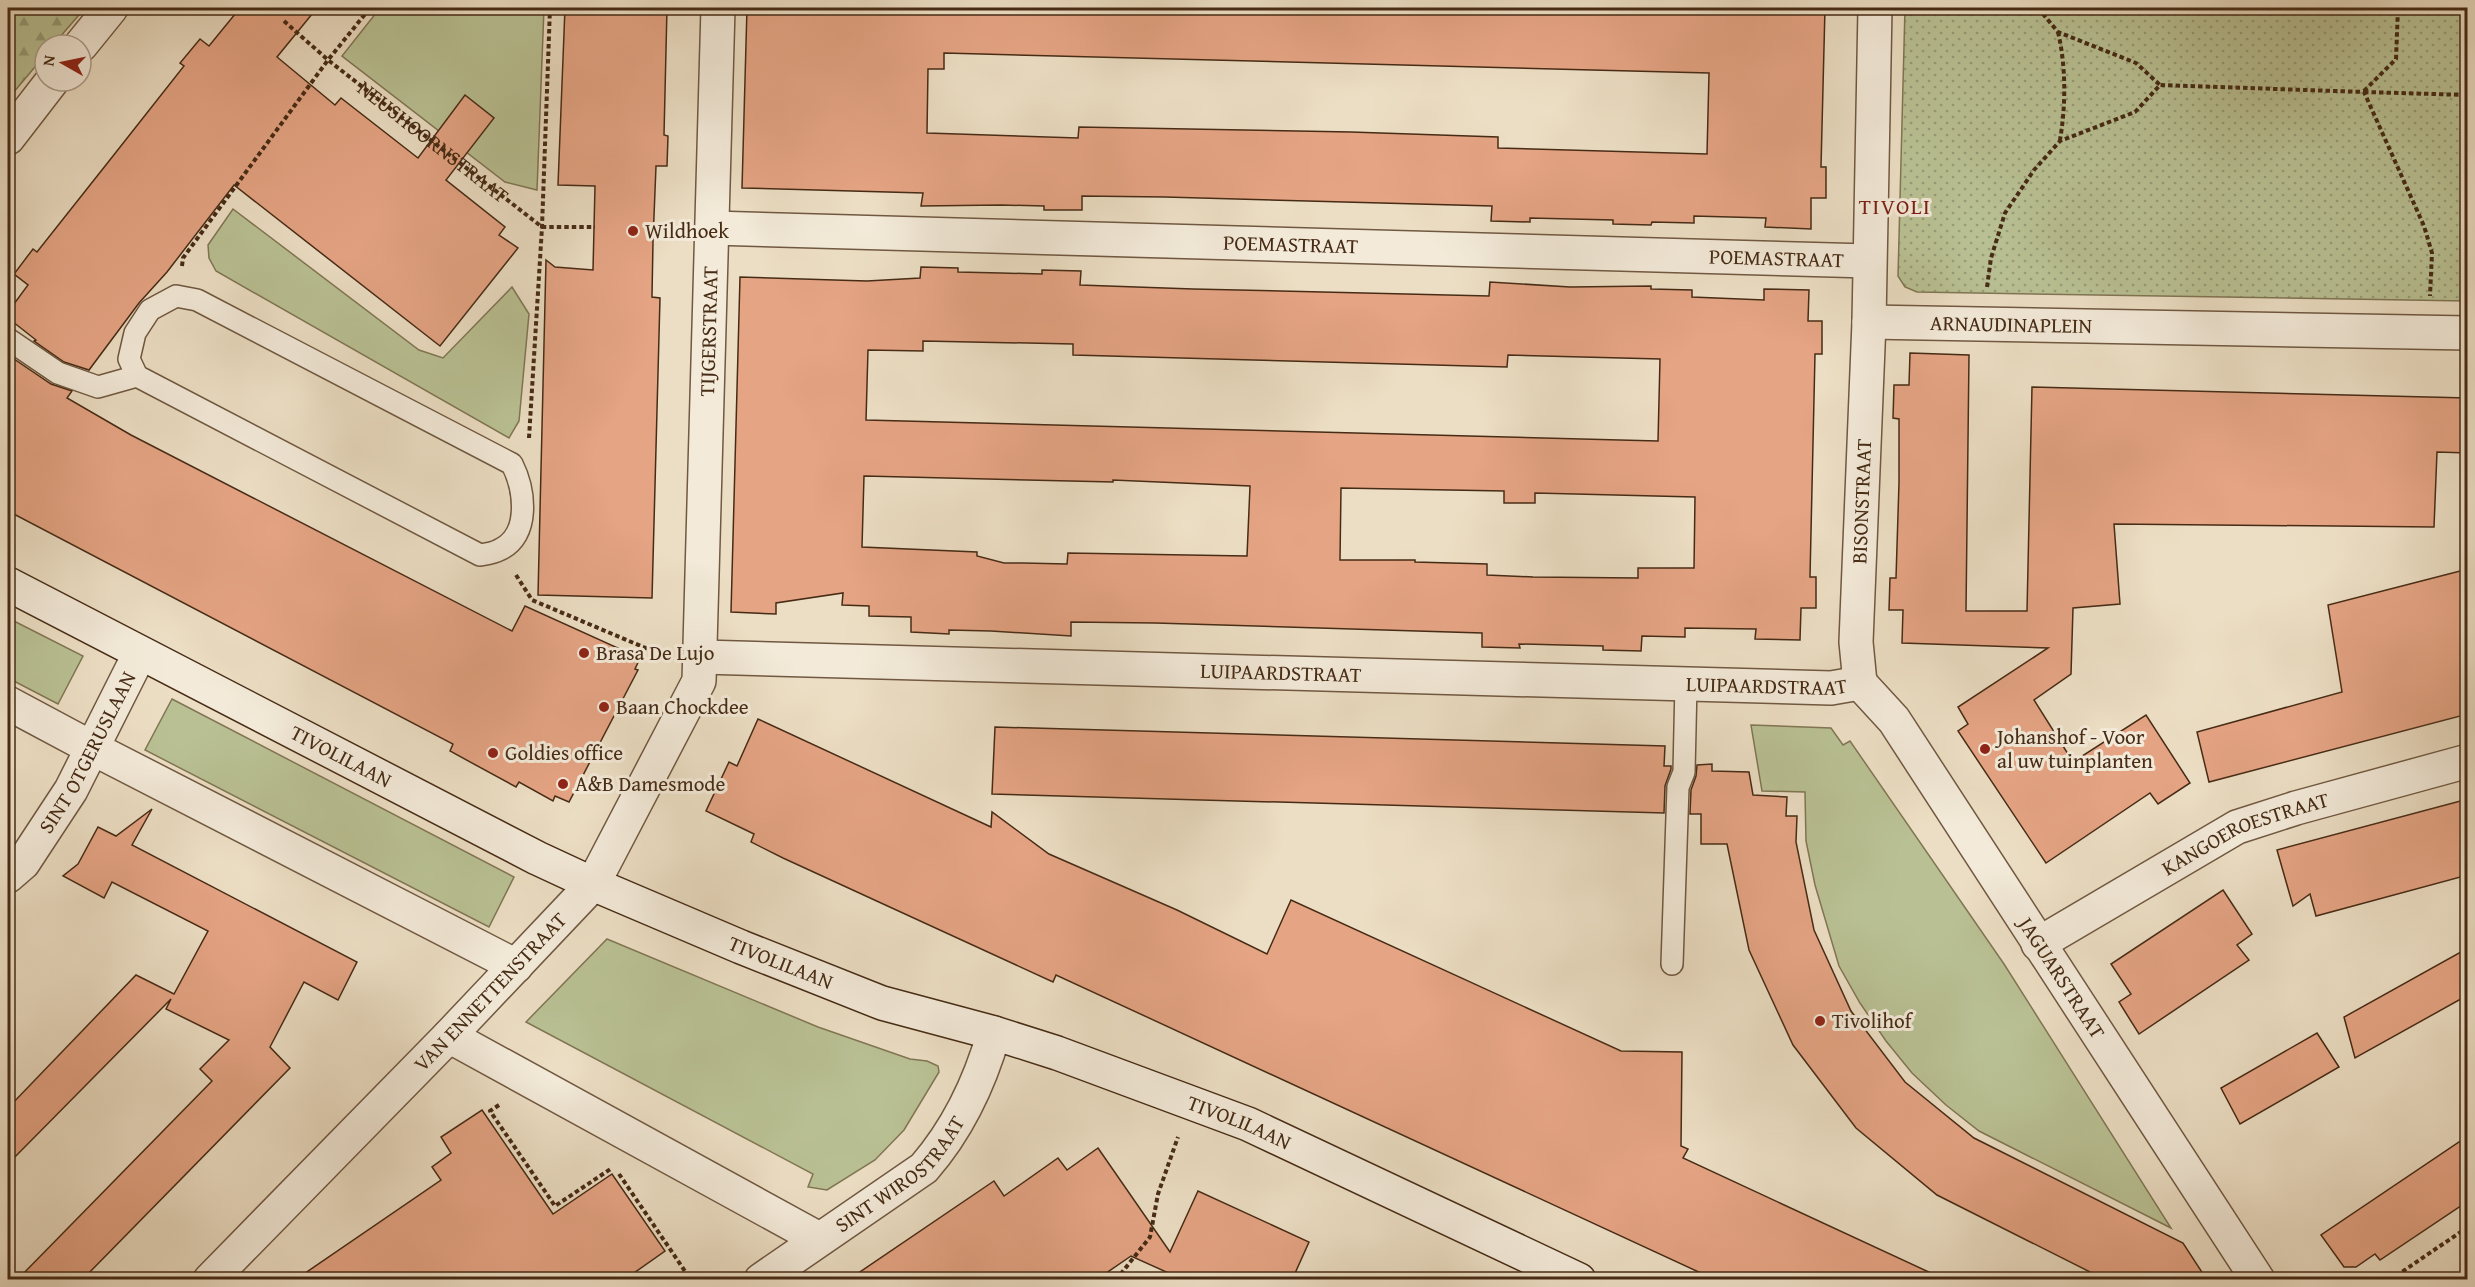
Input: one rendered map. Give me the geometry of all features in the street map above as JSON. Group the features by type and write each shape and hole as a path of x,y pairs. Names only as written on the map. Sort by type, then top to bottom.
{"street":[{"path":"91,33 111,8"},
{"name":"TIJGERSTRAAT","path":"702,657 718,8"},
{"path":"1869,322 1875,8"},
{"path":"8,138 43,93"},
{"name":"POEMASTRAAT","path":"712,228 1869,261"},
{"name":"ARNAUDINAPLEIN","path":"1869,322 2468,333"},
{"name":"BISONSTRAAT","path":"1860,683 1856,642 1869,322"},
{"name":"TIVOLILAAN","path":"8,584 537,858 593,884 882,1003 994,1033 1057,1053 1248,1124 1579,1280"},
{"name":"SINT OTGERUSLAAN","path":"8,876 23,863 71,790 141,653"},
{"name":"LUIPAARDSTRAAT","path":"702,657 1831,688 1860,683"},
{"name":"VAN ENNETTENSTRAAT","path":"210,1280 449,1036 593,884 699,681 702,657"},
{"name":"JAGUARSTRAAT","path":"1860,683 1894,720 2258,1280"},
{"path":"8,703 516,966"},
{"name":"KANGOEROESTRAAT","path":"2038,944 2237,827 2296,808 2468,761"},
{"name":"SINT WIROSTRAAT","path":"761,1280 924,1168 945,1144 986,1062 994,1033"},
{"path":"449,1036 819,1239"}],"lane":[{"path":"176,296 197,300 512,464 521,481 524,511 514,538 500,550 480,555 137,376 129,359 135,333 150,310 176,296"},
{"path":"8,339 58,373 98,387 137,376"},
{"path":"1672,964 1678,787 1684,772 1686,684"}],"path":[{"path":"176,296 183,258 328,60 370,8"},
{"path":"512,464 531,436 550,8"},
{"path":"2038,8 2058,32 2064,54 2063,120 2060,141"},
{"path":"2364,92 2396,59 2398,8"},
{"name":"NEUSHOORNSTRAAT","path":"284,21 328,60 542,227"},
{"path":"2058,32 2136,63 2160,85 2468,95"},
{"path":"1982,324 1991,258 2005,213 2034,170 2060,141 2135,112 2160,85"},
{"path":"2364,92 2416,203 2432,253 2429,332"},
{"path":"542,227 595,227"},
{"path":"532,600 648,648 702,657"},
{"path":"518,1075 506,1100 490,1111 555,1206 614,1167 691,1280"},
{"path":"1116,1280 1149,1237 1158,1194 1191,1102"},
{"path":"2390,1280 2468,1227"}],"green space":[{"path":"8,8 85,8 63,33 33,33 33,69 8,99"},
{"path":"380,8 544,8 537,190 505,182 342,56"},
{"path":"1905,8 2467,8 2467,301 1917,292 1905,287 1898,276"},
{"path":"233,209 419,350 443,358 512,287 529,314 519,421 509,438 216,271 209,258 208,245"},
{"path":"8,618 83,656 58,704 8,678"},
{"path":"172,699 514,877 489,927 145,750"},
{"path":"1751,725 1831,728 1843,745 1850,741 2004,964 2171,1228 1979,1131 1946,1105 1912,1073 1860,1003 1839,966 1815,885 1806,841 1805,792 1762,791"},
{"path":"607,939 818,1027 910,1059 927,1061 938,1066 939,1072 904,1130 875,1160 827,1190 808,1187 813,1174 526,1022"}],"building":[{"path":"240,8 317,8 277,57 335,105 341,98 418,158 465,95 494,118 446,180 505,227 499,235 518,248 440,346 234,185 167,272 139,303 89,370 64,362 34,341 36,340 8,318 8,312 28,285 14,274 33,249 37,252 113,156 184,66 180,63 200,39 209,46"},
{"path":"565,8 667,8 664,135 668,136 667,166 656,166 653,241 652,297 660,298 652,598 538,595 546,260 555,267 593,270 595,186 558,185"},
{"path":"747,8 1434,8 1701,14 1702,8 1825,8 1821,167 1826,167 1826,198 1811,198 1811,229 1765,227 1766,218 1694,216 1694,223 1652,222 1651,225 1613,224 1613,220 1530,218 1530,222 1491,221 1492,206 1165,197 1082,196 1082,210 1044,210 1044,206 921,206 923,193 742,188","holes":["944,53 1709,73 1707,154 1498,148 1498,137 1351,132 1079,127 1078,138 927,133 928,69 944,69"]},
{"path":"921,267 958,268 958,272 1042,274 1042,270 1081,271 1080,285 1193,289 1489,296 1490,282 1570,287 1651,286 1651,289 1692,290 1692,297 1764,300 1764,289 1809,290 1808,321 1822,321 1822,354 1815,354 1810,577 1816,577 1816,608 1801,608 1800,640 1755,639 1756,629 1685,628 1685,637 1642,636 1641,651 1603,650 1603,646 1519,644 1520,648 1482,647 1482,633 1155,623 1071,622 1071,636 991,631 949,630 949,634 911,632 911,617 869,616 869,606 842,605 843,593 776,603 776,614 731,612 740,277 867,281 920,278","holes":["923,341 1073,344 1073,355 1507,367 1508,355 1660,359 1658,441 866,420 868,350 923,351","864,476 1113,482 1113,480 1250,486 1247,556 1068,553 1067,564 1004,563 977,556 977,552 862,547","1341,488 1504,491 1504,503 1535,503 1535,493 1695,497 1694,568 1638,568 1638,578 1487,575 1487,564 1415,562 1415,560 1340,560"]},
{"path":"1910,353 1969,355 1966,611 2027,611 2032,387 2468,398 2468,453 2437,452 2434,527 2114,524 2120,604 2073,608 2071,674 2034,700 2073,762 2146,715 2190,783 2158,804 2150,793 2046,863 1958,731 1968,724 1958,707 2048,648 1902,643 1903,610 1889,610 1890,578 1896,578 1899,483 1899,419 1893,418 1894,385 1909,385"},
{"path":"14,359 51,384 72,391 67,398 131,435 512,631 525,606 640,658 635,669 638,670 569,802 555,796 553,801 519,782 516,787 450,751 453,744 8,511 8,364"},
{"path":"2468,569 2468,714 2209,782 2197,732 2342,692 2328,605"},
{"path":"758,719 991,827 992,812 1049,854 1177,910 1267,954 1291,900 1621,1051 1682,1052 1681,1146 1688,1149 1683,1158 1946,1280 1716,1280 1056,975 1053,982 783,858 751,842 754,834 706,811 729,762 737,766"},
{"path":"995,727 1665,746 1664,766 1671,766 1671,769 1665,786 1664,813 992,794"},
{"name":"Tivolihof","path":"1712,764 1712,771 1749,772 1753,795 1787,797 1786,816 1797,816 1796,842 1814,930 1851,1011 1905,1082 1974,1138 2183,1243 2207,1280 2106,1280 1937,1195 1856,1128 1793,1045 1749,950 1727,844 1701,844 1701,814 1690,814 1691,790 1697,765"},
{"path":"2468,799 2468,875 2316,916 2310,894 2293,906 2277,850"},
{"path":"152,809 132,845 357,962 338,1000 304,982 270,1047 290,1068 82,1280 17,1280 212,1081 200,1069 229,1040 166,1009 171,999 8,1164 8,1108 136,975 174,994 208,931 112,882 104,898 63,876 78,864 98,827 116,836"},
{"path":"2223,890 2252,934 2237,945 2249,960 2139,1034 2119,1002 2131,994 2111,964"},
{"path":"2468,948 2468,995 2355,1058 2344,1017"},
{"path":"2317,1033 2339,1067 2240,1124 2221,1088"},
{"path":"482,1110 553,1214 612,1174 665,1251 624,1280 295,1280 441,1180 432,1167 451,1153 441,1137"},
{"path":"2468,1136 2468,1201 2380,1260 2375,1254 2356,1267 2344,1267 2321,1235"},
{"path":"1098,1148 1170,1252 1198,1191 1309,1242 1292,1280 1184,1280 1131,1256 1096,1280 848,1280 994,1181 1004,1196 1058,1158 1067,1170"}],"place":[{"name":"Wildhoek","path":"633,231"},
{"name":"Brasa De Lujo","path":"584,653"},
{"name":"Baan Chockdee","path":"604,707"},
{"name":"Johanshof - Voor al uw tuinplanten","path":"1985,749"},
{"name":"Goldies office","path":"493,753"},
{"name":"A&B Damesmode","path":"563,784"},
{"name":"Tivolihof","path":"1820,1021"}],"district":[{"name":"TIVOLI","path":"1895,206"}]}
